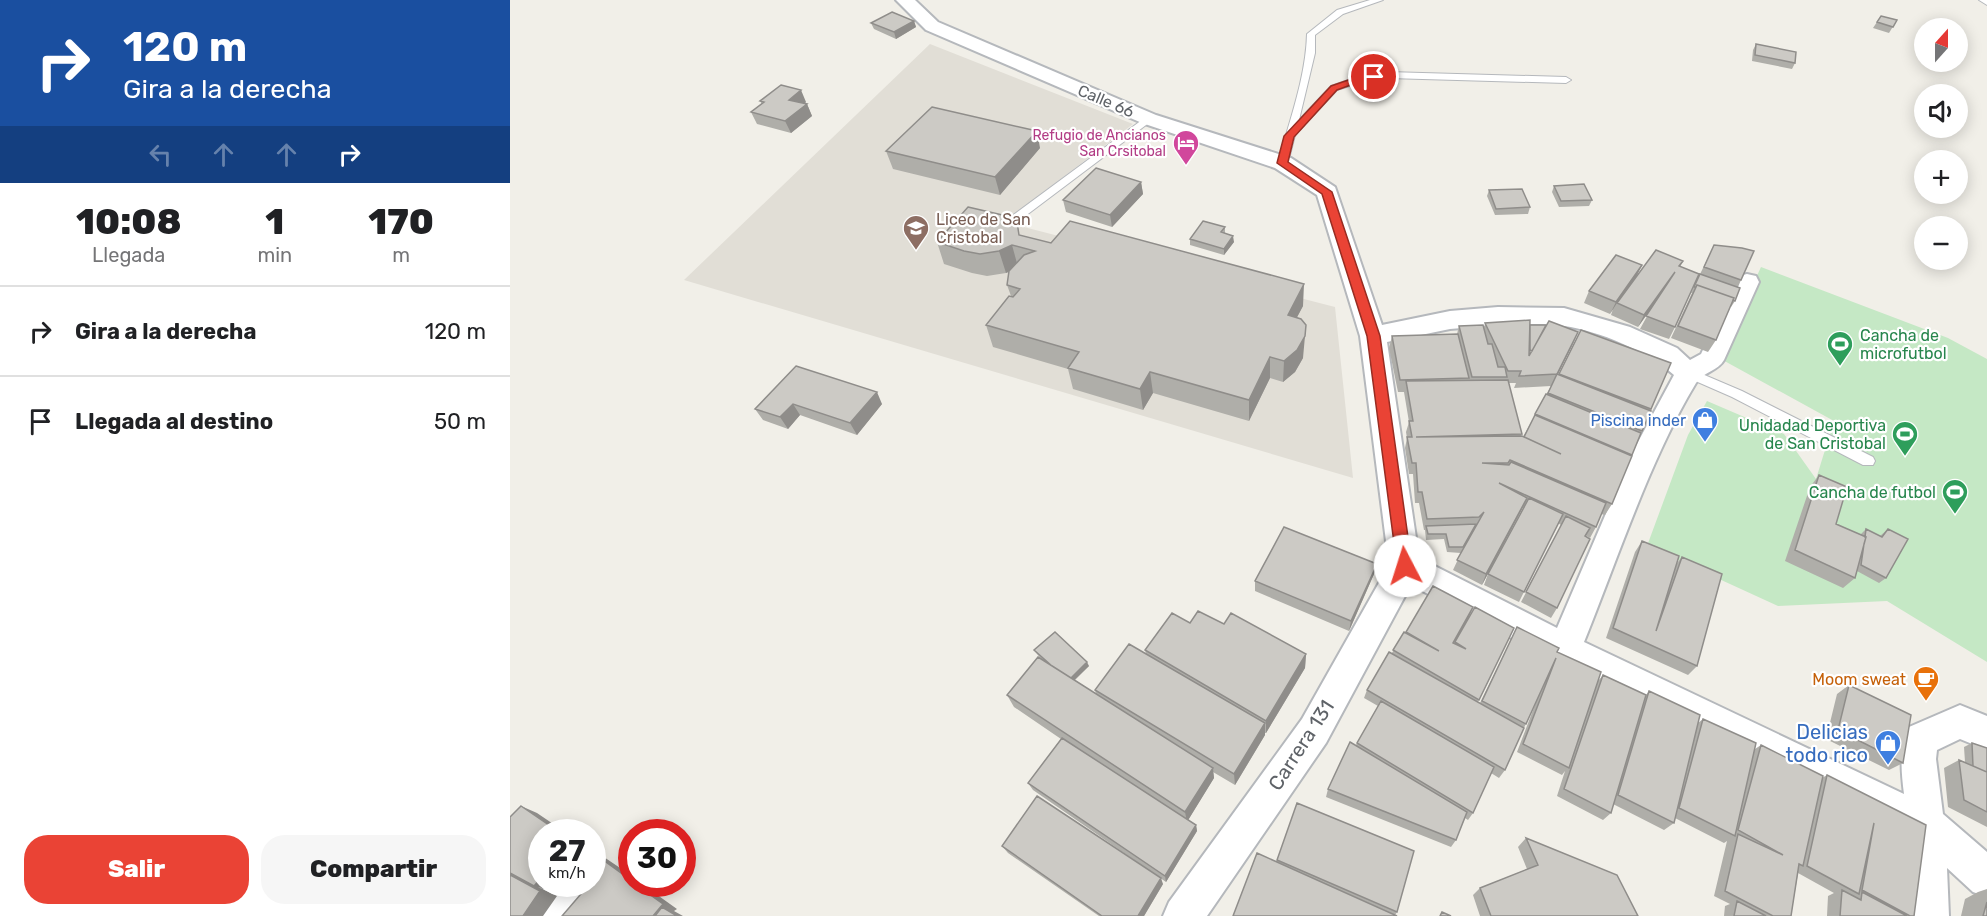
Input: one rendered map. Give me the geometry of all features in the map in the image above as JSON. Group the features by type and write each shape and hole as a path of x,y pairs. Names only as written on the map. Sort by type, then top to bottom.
{"street":[{"name":"Calle 66","path":"905,0 932,26 1149,119 1282,163 1327,192 1373,336 1405,566"},
{"path":"1565,649 1645,455 1688,373 1711,360 1747,282"},
{"path":"1373,336 1462,319 1498,316 1564,317 1621,333 1668,355 1688,373"},
{"path":"1405,566 1565,649 1926,824 1987,878"},
{"name":"Carrera 131","path":"1183,916 1314,731 1405,566"},
{"path":"1929,916 1926,824 1918,759 1921,739 1960,723 1987,733"},
{"path":"548,916 561,897"}],"lane":[{"path":"1282,163 1311,53 1311,34 1340,12 1379,0"},
{"path":"1983,0 1987,3"},
{"path":"1289,136 1334,88 1360,79 1388,75 1566,80"},
{"path":"1012,221 1149,119"},
{"path":"1688,373 1737,394 1868,461"}],"shaded area":[{"name":"Liceo de San Cristobal","path":"930,44 1133,124 1004,222 1335,307 1353,478 684,280"}],"green space":[{"name":"Unidadad Deportiva de San Cristobal","path":"1761,267 1948,338 1987,359 1987,662 1887,601 1778,606 1647,546 1688,435 1707,401 1784,434 1816,479 1834,421 1719,358"}],"building":[{"path":"892,12 914,21 894,32 871,23"},
{"path":"1881,16 1897,20 1893,27 1877,22"},
{"path":"1756,44 1796,52 1795,63 1755,55"},
{"path":"781,85 801,90 789,100 807,104 785,121 751,112 764,102 760,101"},
{"path":"932,107 1037,131 995,177 886,151"},
{"path":"1096,168 1141,182 1110,215 1063,200"},
{"path":"1584,184 1592,200 1561,201 1554,186"},
{"path":"1522,189 1530,207 1496,209 1489,190"},
{"path":"968,207 1011,217 1017,222 1019,235 1051,243 1070,221 1304,284 1288,315 1301,319 1306,325 1305,336 1297,350 1284,361 1270,357 1249,400 1150,372 1140,389 1068,368 1079,352 986,325 1009,296 1013,297 1020,289 1007,285 1009,271 1024,255 1035,251 1012,245 999,251 980,254 937,242"},
{"path":"1203,221 1225,227 1221,232 1233,236 1224,249 1190,239"},
{"path":"1714,245 1754,251 1741,280 1704,267"},
{"path":"1656,250 1683,261 1679,266 1699,274 1675,327 1646,316 1675,272 1644,315 1617,303"},
{"path":"1616,255 1642,265 1616,302 1589,291"},
{"path":"1700,274 1740,288 1735,301 1734,298 1697,285 1694,287"},
{"path":"1697,285 1734,298 1716,340 1678,326"},
{"path":"1530,320 1529,356 1549,321 1578,332 1557,374 1519,376 1521,371 1508,371 1485,323"},
{"path":"1483,325 1488,344 1492,344 1498,367 1505,367 1507,377 1472,377 1459,326"},
{"path":"1530,325 1546,325 1532,351 1530,350"},
{"path":"1581,330 1671,363 1651,409 1559,374"},
{"path":"1458,334 1469,378 1400,380 1392,336"},
{"path":"796,366 877,392 850,423 793,404 780,417 755,409"},
{"path":"1557,374 1651,411 1642,431 1548,393"},
{"path":"1508,380 1522,434 1416,437 1524,437 1535,415 1632,456 1612,504 1510,460 1508,463 1482,463 1509,465 1511,462 1606,503 1596,527 1499,483 1527,498 1486,574 1457,560 1484,512 1479,517 1427,519 1422,492 1418,492 1416,463 1412,463 1407,437 1412,437 1409,421 1413,421 1406,381"},
{"path":"1546,394 1641,433 1632,455 1535,414"},
{"path":"1819,475 1847,487 1836,524 1866,537 1855,578 1795,550"},
{"path":"1529,498 1563,514 1524,592 1488,574"},
{"path":"1566,516 1590,528 1585,536 1590,539 1557,608 1526,592"},
{"path":"1476,524 1463,547 1449,547 1446,534 1428,534 1426,526"},
{"path":"1284,527 1377,564 1351,621 1255,581"},
{"path":"1866,529 1882,537 1888,529 1908,539 1886,578 1861,565"},
{"path":"1642,541 1679,556 1656,631 1682,557 1722,574 1697,666 1613,628"},
{"path":"1433,586 1473,607 1453,643 1466,649 1455,642 1475,607 1514,628 1479,700 1393,650 1404,632 1439,651 1406,632"},
{"path":"1198,611 1224,624 1231,613 1306,654 1266,721 1145,650 1172,613 1190,623"},
{"path":"1517,627 1559,648 1557,652 1601,672 1569,768 1523,744 1556,658 1526,724 1482,701"},
{"path":"1055,632 1087,662 1071,678 1052,666 1034,650"},
{"path":"1129,644 1265,723 1234,774 1095,690"},
{"path":"1389,652 1524,728 1505,770 1367,690"},
{"path":"1038,657 1213,768 1185,812 1007,695"},
{"path":"1603,675 1646,695 1611,813 1564,789"},
{"path":"1849,685 1911,715 1903,763 1838,730"},
{"path":"1649,691 1700,715 1674,823 1618,795"},
{"path":"1381,701 1494,767 1473,813 1357,743"},
{"path":"1703,719 1756,743 1735,836 1679,808"},
{"path":"1062,738 1196,825 1165,876 1028,783"},
{"path":"1350,742 1467,812 1456,840 1328,789"},
{"path":"1972,743 1987,748 1987,772 1973,766"},
{"path":"1761,745 1823,776 1803,866 1799,864 1791,916 1773,916 1725,891 1738,834 1783,855 1738,830"},
{"path":"1959,760 1987,772 1987,812 1964,800"},
{"path":"1827,775 1926,825 1914,916 1862,890 1874,823 1859,894 1807,866"},
{"path":"1037,796 1161,878 1138,916 1102,916 1002,846"},
{"path":"1297,803 1414,851 1397,912 1277,860"},
{"path":"521,806 540,819 528,819 528,883 510,873 510,817"},
{"path":"1526,838 1617,875 1638,916 1491,916 1480,888 1538,865"},
{"path":"1257,853 1397,916 1233,916"},
{"path":"606,862 618,871 618,897 653,897 663,904 653,916 562,916 578,897 606,897"},
{"path":"510,875 528,885 528,897 536,897 523,916 510,916"},
{"path":"1842,890 1861,900 1862,892 1907,916 1840,916"},
{"path":"1737,901 1766,916 1734,916"},
{"path":"1987,902 1987,916 1983,916"},
{"path":"662,907 677,916 655,916"}],"place":[{"name":"Refugio de Ancianos San Crsitobal","path":"1186,166"},
{"name":"Liceo de San Cristobal","path":"916,251"},
{"name":"Cancha de microfutbol","path":"1840,367"},
{"name":"Piscina inder","path":"1705,443"},
{"name":"Unidadad Deportiva de San Cristobal","path":"1905,457"},
{"name":"Cancha de futbol","path":"1955,515"},
{"name":"Moom sweat","path":"1926,702"},
{"name":"Delicias todo rico","path":"1888,766"}],"route":[{"path":"1374,77 1334,88 1289,136 1282,163 1327,192 1373,336 1405,566"}]}
